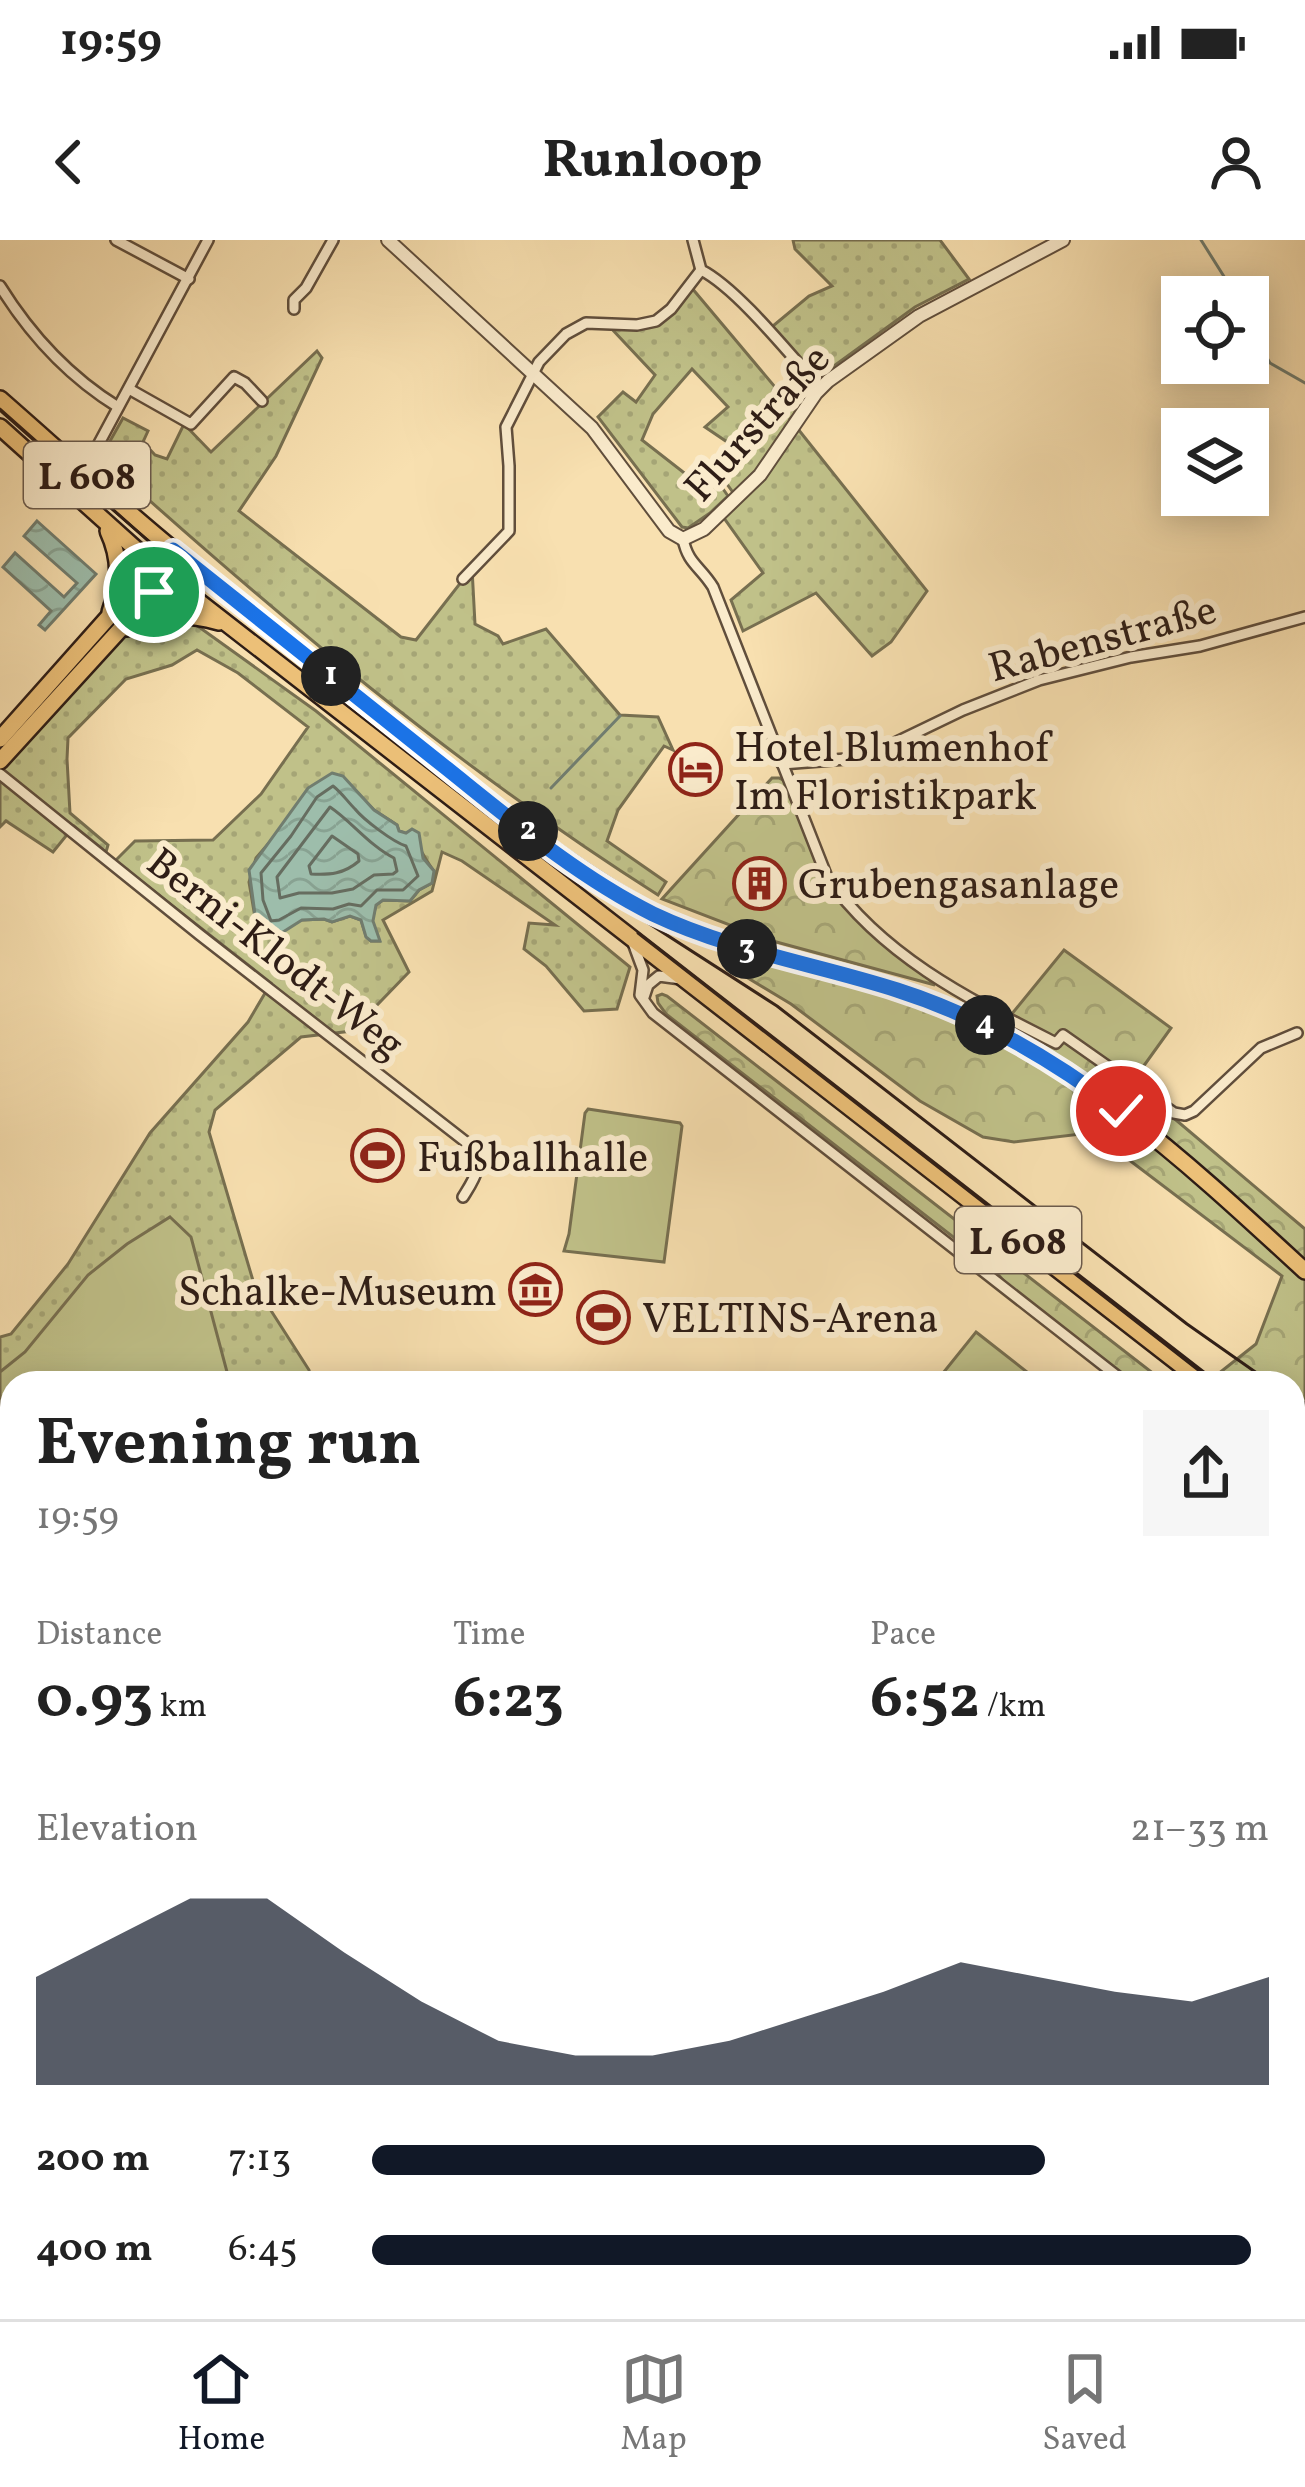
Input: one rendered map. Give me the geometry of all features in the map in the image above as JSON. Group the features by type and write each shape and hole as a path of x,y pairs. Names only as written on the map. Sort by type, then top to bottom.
{"main road":[{"name":"L 608","path":"0,399 173,550 565,860 650,912 694,932 906,992 1017,1041 1121,1111 1203,1177 1305,1271"},
{"name":"L 608","path":"0,427 161,571 1189,1371"},
{"path":"105,523 118,571 113,626"},
{"path":"0,761 161,571 173,550"},
{"path":"0,739 113,626 181,613 229,625"}],"street":[{"path":"116,240 189,279"},
{"path":"89,462 208,240"},
{"path":"294,309 294,300 333,240"},
{"path":"388,240 592,428 668,531 683,538 687,555 713,587 823,868 850,907 954,991 1056,1043 1063,1035 1174,1113 1194,1111 1261,1048 1297,1033"},
{"path":"693,240 700,271"},
{"name":"Flurstraße","path":"683,538 704,529 760,475 820,388 919,316 1064,240"},
{"path":"463,579 508,531 506,427 533,373 553,347 577,327 656,321 700,271"},
{"path":"700,271 734,296 820,388"},
{"path":"0,286 44,347 118,407"},
{"path":"129,389 191,424 234,377 262,401"},
{"name":"Rabenstraße","path":"782,764 846,759 880,750 1040,680 1200,646 1305,617"},
{"name":"Berni-Klodt-Weg","path":"0,774 471,1146 478,1169 463,1197"},
{"path":"631,938 642,963 640,995 653,1013 1111,1371"},
{"path":"643,1001 648,985 659,976 686,980"}],"green space":[{"path":"793,240 940,240 969,279 915,307 816,379 768,326 809,296 832,286 795,249"},
{"path":"691,287 796,412 790,419 927,591 891,642 872,656 816,593 743,631 731,600 763,573 724,518 739,501 717,470 733,446 705,427 728,407 692,369 653,414 642,440 701,486 713,475 728,496 688,528 682,527 598,417 623,392 636,402 655,375 608,325 646,327"},
{"path":"317,351 322,358 276,456 239,511 401,637 416,640 472,568 475,624 498,636 503,644 546,629 620,715 658,717 673,750 664,746 618,810 607,841 666,882 658,895 511,795 370,688 101,457 123,418 148,431 143,442 155,455 167,459 184,424 211,452"},
{"path":"192,622 316,711 630,967 617,1009 584,1011 546,966 524,949 529,923 555,925 442,852 432,891 383,920 409,972 352,1031 301,1037 215,1110 209,1132 254,1284 309,1371 144,1371 26,1354 0,1371 0,1337 11,1334 68,1264 150,1133 248,1022 271,983 115,861 135,841 213,840 261,794 308,727 238,673 197,650 172,665 126,679 68,738 70,813 108,845 106,852 74,826 53,852 6,821 0,827 0,773 130,630","holes":["354,789 397,825 434,871 432,883 410,901 383,900 376,905 372,921 379,941 371,941 361,920 350,916 257,929 249,882 256,858 292,811"]},
{"path":"772,778 785,781 817,863 849,909 935,985 769,940 662,899"},
{"path":"1064,950 1171,1028 1130,1085 1305,1229 1305,1371 1222,1371 1256,1344 1282,1276 1116,1150 1089,1133 1014,1142 983,1137 920,1101 791,1004 733,969 737,954 900,999 993,1037"},
{"path":"657,996 667,996 1150,1371 1112,1371 1017,1297 992,1267 666,1014"},
{"path":"588,1109 682,1126 664,1262 564,1251"},
{"path":"170,1217 191,1237 227,1371 1,1371 25,1352 88,1275"},
{"path":"976,1332 1026,1371 945,1371"}],"water":[{"path":"37,521 96,574 45,630 39,625 51,611 3,567 15,553 64,597 77,583 24,536"},
{"path":"332,773 343,776 399,831 419,833 423,858 434,871 432,883 410,901 383,900 376,905 373,921 380,941 366,937 361,920 350,916 332,922 302,920 283,932 265,935 257,929 249,870 308,788"}],"waterway":[{"path":"1201,240 1224,276"},
{"path":"1269,361 1305,383"},
{"path":"551,788 620,716"}],"tram line":[{"path":"0,409 173,563 558,865 777,1006 1254,1371"},
{"path":"638,933 1200,1371"}],"place":[{"name":"Hotel Blumenhof Im Floristikpark","path":"695,770"},
{"name":"Grubengasanlage","path":"759,883"},
{"name":"Fußballhalle","path":"378,1156"},
{"name":"Schalke-Museum","path":"536,1290"},
{"name":"VELTINS-Arena","path":"603,1317"}],"route":[{"path":"154,592 172,568 173,550 565,860 650,912 745,949 892,988 961,1013 1017,1041 1121,1111"}]}
